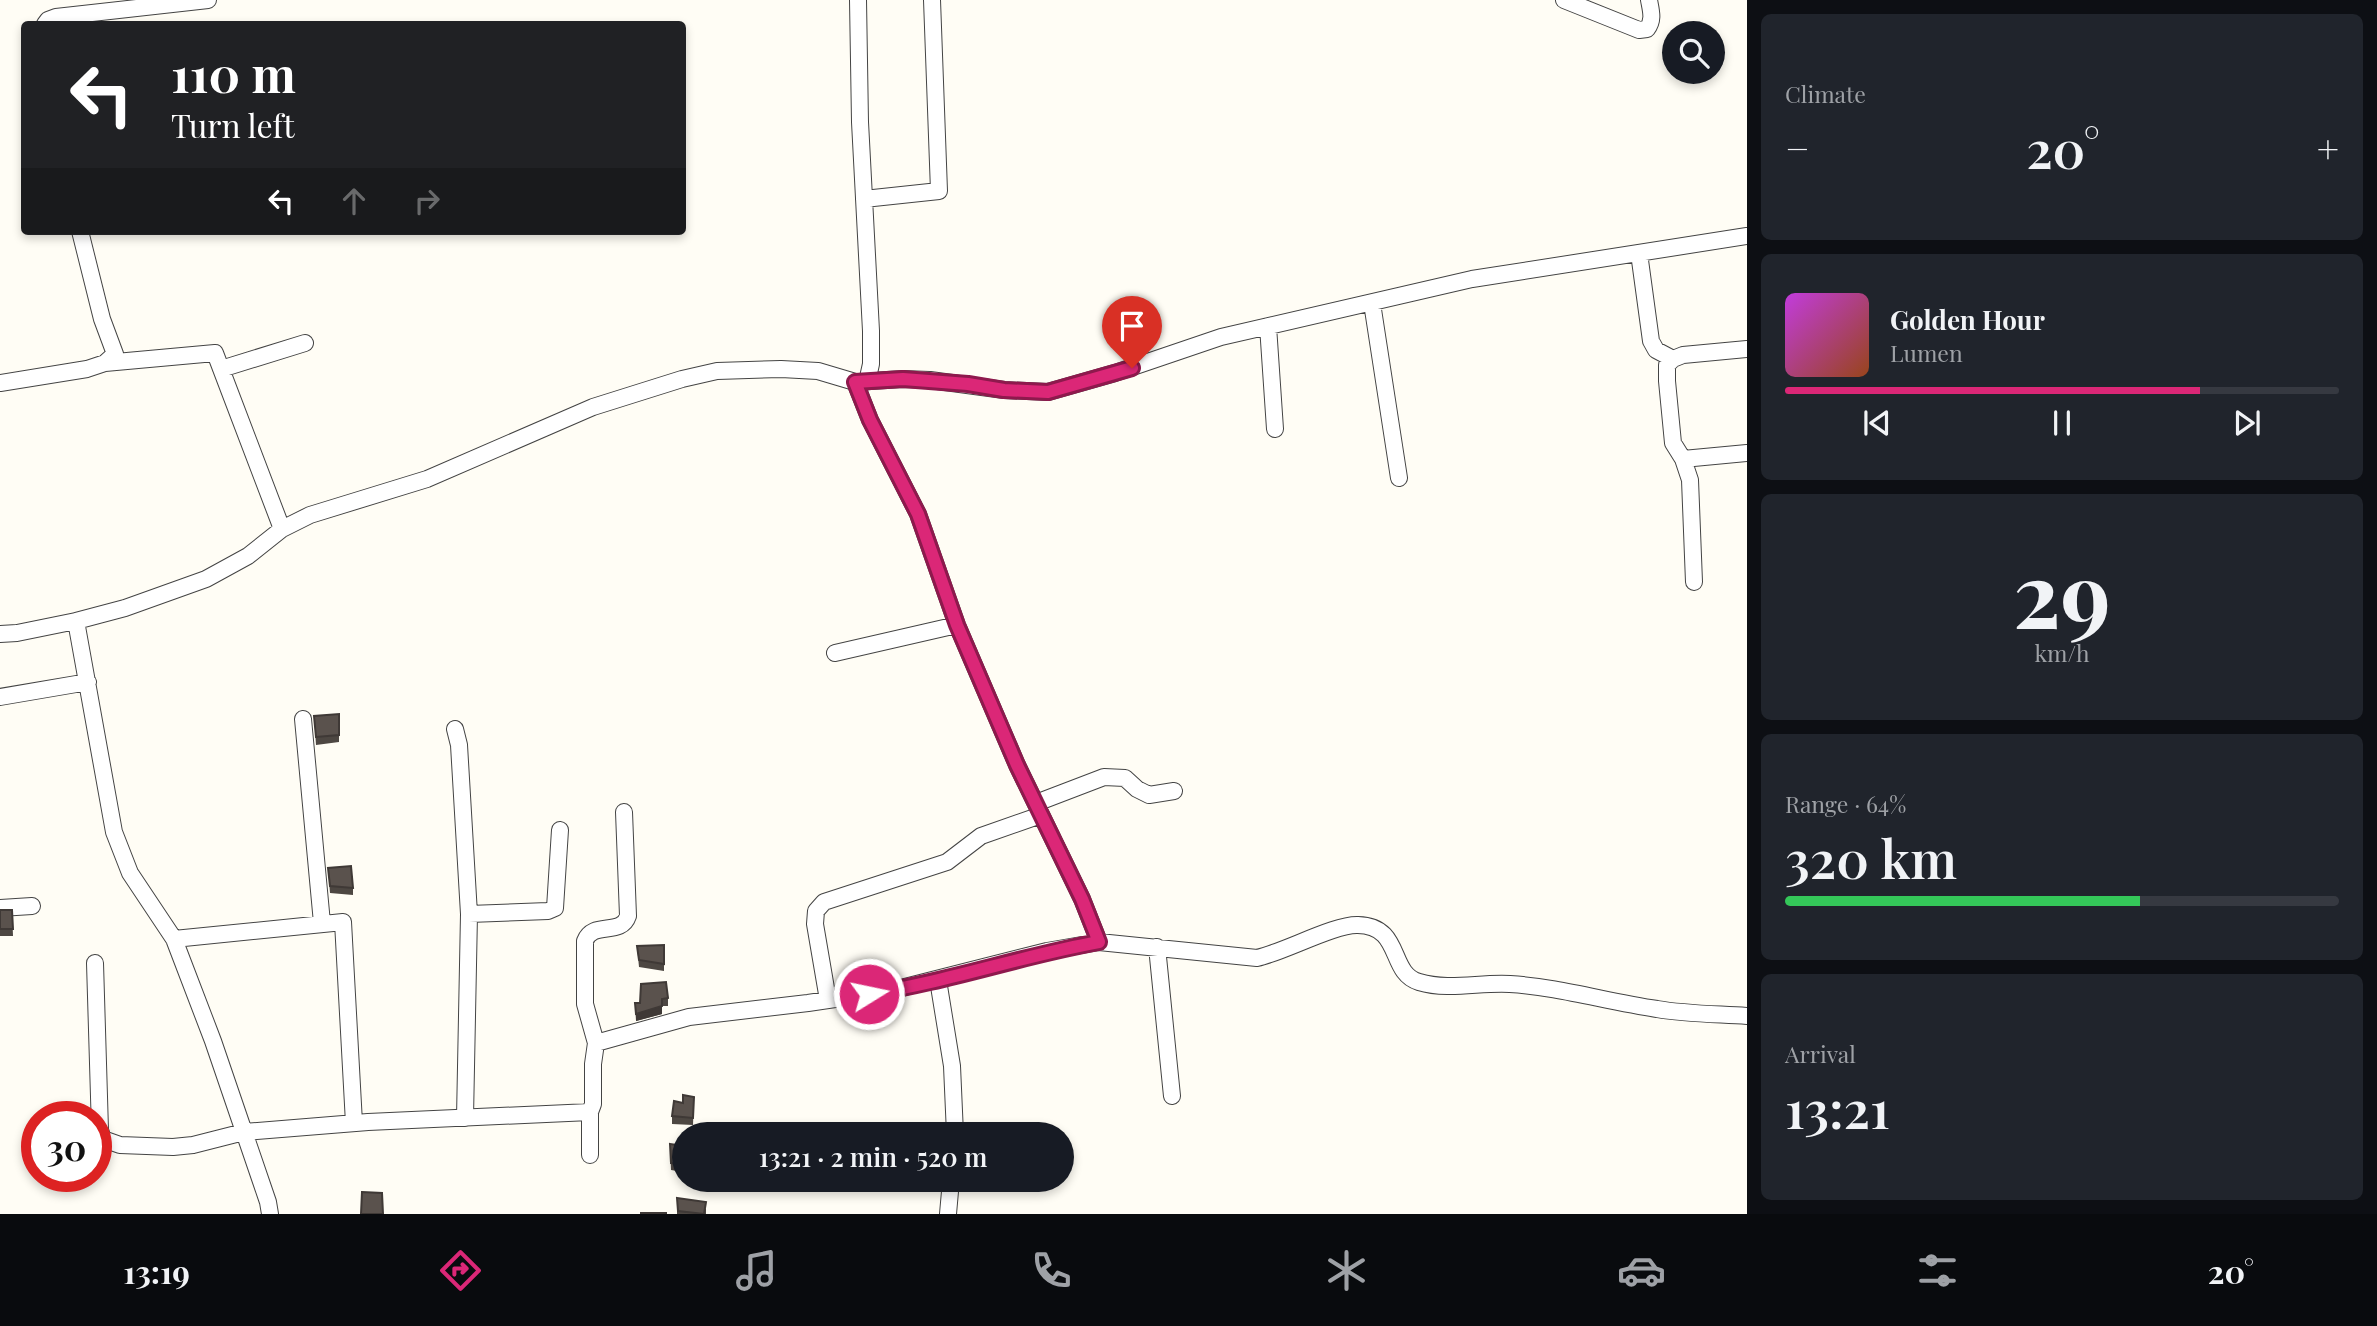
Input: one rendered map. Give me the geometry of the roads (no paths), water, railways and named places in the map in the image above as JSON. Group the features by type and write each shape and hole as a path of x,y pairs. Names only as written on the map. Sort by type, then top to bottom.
{"street":[{"path":"47,21 103,6 208,0"},
{"path":"858,0 860,122 871,331 871,365 861,382 870,420 918,514 957,625 1099,942"},
{"path":"864,198 939,191 932,0"},
{"path":"1564,0 1639,30 1647,29 1651,24 1649,0"},
{"path":"81,235 102,319 115,354 106,363"},
{"path":"0,634 76,621 125,608 206,579 248,556 282,529 310,515 426,479 593,407 716,371 818,371 861,382 916,379 1004,390 1048,392 1126,370 1191,346 1472,279 1747,236"},
{"path":"1639,253 1651,341 1656,350 1673,359"},
{"path":"1371,303 1399,478"},
{"path":"1268,326 1275,429"},
{"path":"221,369 304,344"},
{"path":"1694,582 1690,480 1683,459 1673,443 1667,365 1683,355 1747,349"},
{"path":"0,383 87,369 106,363 215,353 282,529"},
{"path":"1683,459 1747,453"},
{"path":"76,621 114,832 120,852 130,873 174,939 213,1041 270,1214"},
{"path":"835,653 957,625"},
{"path":"0,697 88,682"},
{"path":"303,719 322,923"},
{"path":"455,729 469,914 465,1118"},
{"path":"828,1000 814,924 816,911 824,902 947,862 981,836 1104,777 1125,778 1149,795 1174,791"},
{"path":"590,1155 590,1112 593,1104 596,1042 585,1004 585,941 592,931 620,926 626,922 628,916 624,812"},
{"path":"469,914 548,911 555,908 559,830"},
{"path":"0,908 32,906"},
{"path":"174,939 343,922 354,1123"},
{"path":"596,1042 689,1017 889,991 938,981 1047,951 1099,942 1257,958 1355,925 1370,926 1387,936 1404,972 1416,982 1465,987 1508,984 1658,1009 1747,1017"},
{"path":"1157,947 1172,1096"},
{"path":"95,963 98,1101"},
{"path":"938,981 952,1066 954,1122"},
{"path":"112,1142 120,1145 173,1147 193,1145 244,1132 354,1123 590,1112"},
{"path":"948,1214 949,1192"}]}
